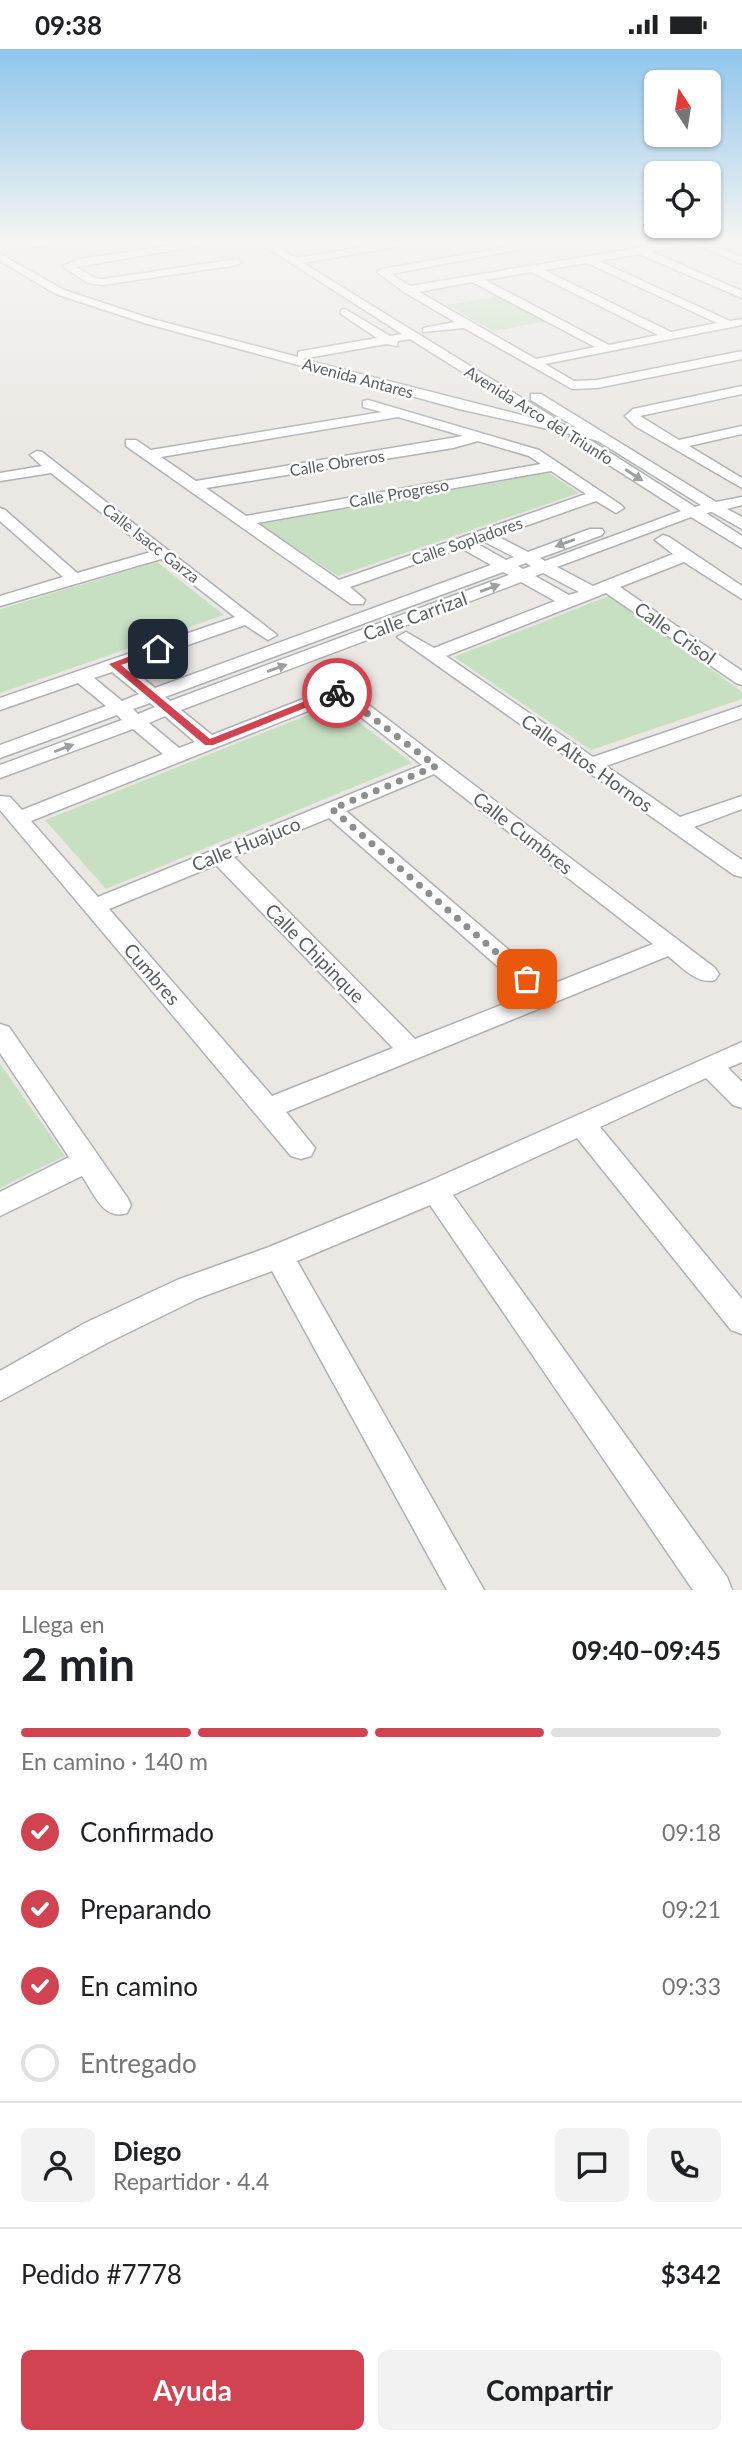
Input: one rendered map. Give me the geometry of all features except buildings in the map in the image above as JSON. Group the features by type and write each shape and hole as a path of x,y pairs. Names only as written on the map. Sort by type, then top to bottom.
{"street":[{"name":"Avenida Antares","path":"130,315 464,407 603,438"},
{"name":"Avenida Antares","path":"158,315 302,355 581,424"},
{"path":"343,315 404,350"},
{"name":"Avenida Arco del Triunfo","path":"385,315 419,329 430,345 563,429 696,504 742,524"},
{"name":"Avenida Arco del Triunfo","path":"400,315 419,329 603,438 696,504 742,543"},
{"path":"450,315 566,383 579,386 742,355"},
{"path":"543,315 606,348"},
{"path":"627,315 667,335"},
{"path":"708,315 728,324"},
{"path":"302,355 387,339 454,317"},
{"path":"533,363 742,321"},
{"path":"419,329 465,324"},
{"path":"338,348 368,356 430,345"},
{"path":"739,482 632,416 638,412 742,390"},
{"path":"368,404 523,449 555,466 616,508"},
{"path":"148,455 398,413"},
{"path":"677,445 742,430"},
{"name":"Calle Obreros","path":"193,486 433,448 479,436"},
{"path":"131,443 357,600"},
{"name":"Calle Isacc Garza","path":"37,455 268,635"},
{"name":"Calle Progreso","path":"243,521 555,466"},
{"path":"0,477 55,468"},
{"path":"696,504 739,482"},
{"name":"Calle Sopladores","path":"337,586 596,496"},
{"path":"696,504 742,501"},
{"name":"Calle Carrizal","path":"0,752 527,557 696,504"},
{"name":"Calle Carrizal","path":"0,772 523,576 696,504"},
{"path":"0,513 75,579"},
{"name":"Calle Crisol","path":"484,535 546,567 600,589 742,679"},
{"path":"663,540 742,594"},
{"path":"462,543 569,602"},
{"path":"0,601 164,552"},
{"path":"433,655 685,555"},
{"path":"0,703 247,619"},
{"name":"Calle Altos Hornos","path":"406,637 742,870"},
{"path":"114,664 209,743"},
{"name":"Calle Cumbres","path":"318,675 707,974"},
{"path":"81,676 177,756 339,692"},
{"path":"590,765 742,712"},
{"name":"Cumbres","path":"177,756 11,810 301,1148"},
{"name":"Calle Huajuco","path":"94,907 436,766"},
{"path":"678,825 742,802"},
{"path":"332,809 547,996"},
{"name":"Calle Chipinque","path":"219,855 411,1051"},
{"path":"268,1109 670,946"},
{"path":"1,1035 117,1205"},
{"path":"0,1387 107,1327 198,1285 279,1256 435,1191 742,1051"},
{"path":"710,1066 742,1098"},
{"path":"582,1125 742,1321"},
{"path":"0,1205 86,1161"},
{"path":"435,1191 714,1590"},
{"path":"279,1256 466,1590"}],"green space":[{"path":"465,315 537,315 549,321 493,331"},
{"path":"549,473 579,493 338,576 260,524"},
{"path":"157,562 224,615 0,693 0,609"},
{"path":"611,595 742,692 742,699 591,750 454,657"},
{"path":"335,704 412,763 106,889 45,820"},
{"path":"0,1064 65,1156 0,1188"}],"way so far":[{"path":"337,693 436,766 332,809 527,979"}],"route":[{"path":"158,649 114,664 209,743 337,693"}]}
